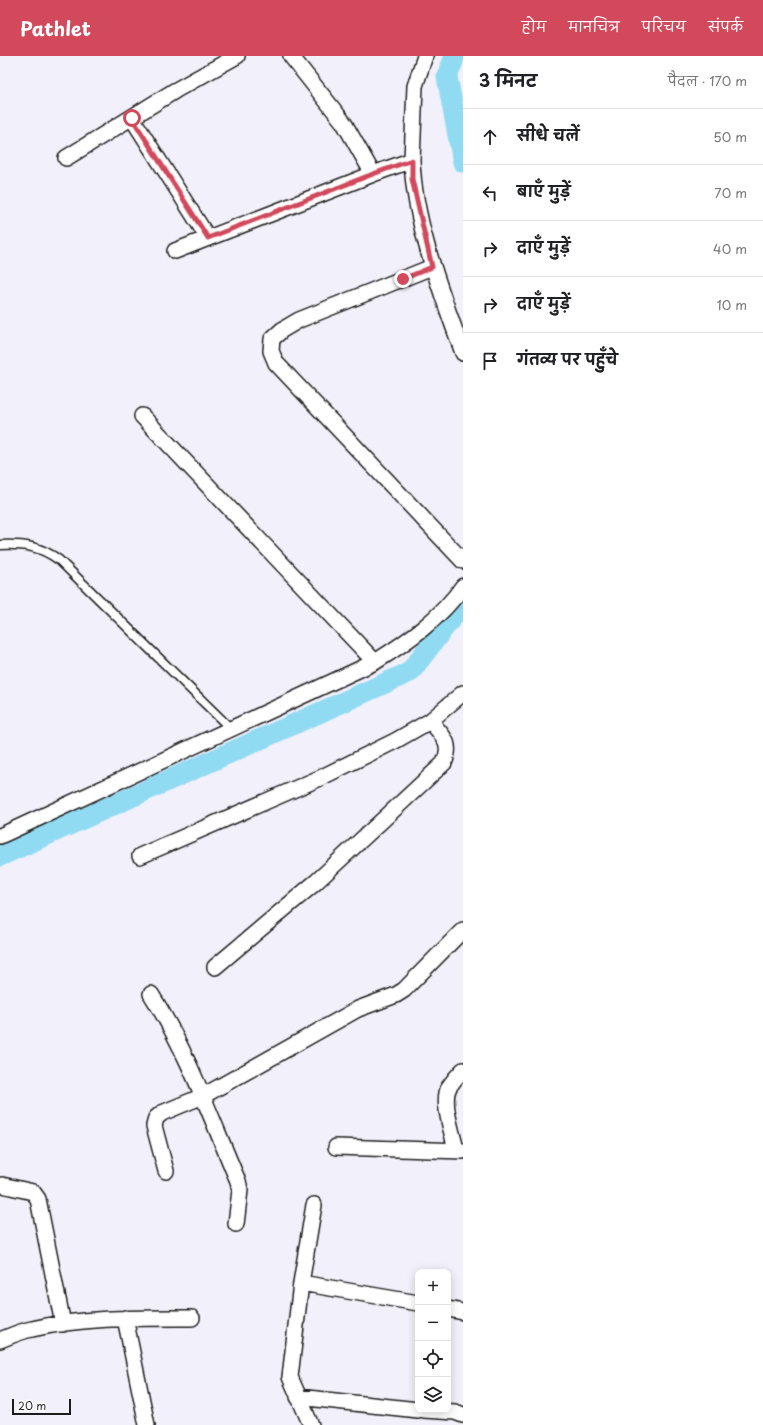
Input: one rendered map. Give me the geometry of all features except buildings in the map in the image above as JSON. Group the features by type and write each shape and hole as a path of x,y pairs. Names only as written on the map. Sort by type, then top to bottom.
{"street":[{"path":"66,158 176,90 237,56"},
{"path":"291,56 344,123 373,174"},
{"path":"425,56 415,86 412,179 432,267 463,353"},
{"path":"132,118 208,238"},
{"path":"175,251 412,160"},
{"path":"432,267 299,320 282,330 272,339 271,351 276,363 463,561"},
{"path":"142,416 375,662"},
{"path":"0,836 375,662 417,633 456,596 463,586"},
{"path":"140,856 320,778 430,721 463,693"},
{"path":"216,967 316,882 444,763 448,754 448,745 444,737 430,721"},
{"path":"166,1171 156,1139 154,1126 156,1118 162,1113 203,1096 358,1009 400,993 463,930"},
{"path":"151,994 167,1019 203,1096 238,1181 240,1190 236,1224"},
{"path":"336,1147 460,1151 447,1108 447,1098 448,1088 463,1070"},
{"path":"2,1185 33,1192 38,1198 62,1324"},
{"path":"311,1425 290,1377 301,1283 314,1205"},
{"path":"301,1283 415,1302"},
{"path":"451,1310 463,1312"},
{"path":"125,1318 147,1425"},
{"path":"0,1340 31,1329 62,1324 125,1318 192,1318"},
{"path":"298,1397 415,1410"},
{"path":"451,1412 463,1415"}],"lane":[{"path":"0,545 33,547 46,551 59,560 232,729"}],"waterway":[{"path":"455,56 447,77 463,162"},
{"path":"0,856 410,672 463,603"}],"route":[{"path":"132,118 208,238 412,160 412,179 432,267 403,279"}]}
